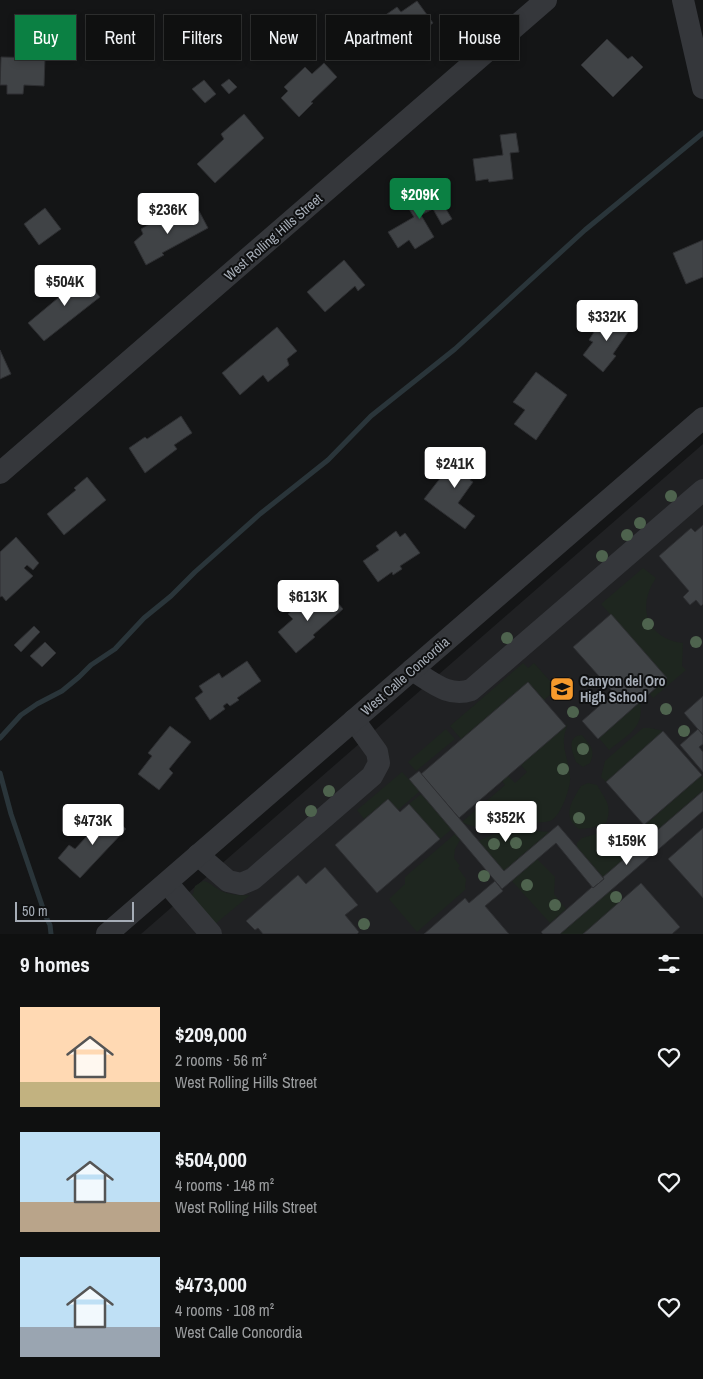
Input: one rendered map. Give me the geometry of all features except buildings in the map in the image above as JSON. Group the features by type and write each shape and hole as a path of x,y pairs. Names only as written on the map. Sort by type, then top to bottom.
{"street":[{"name":"West Rolling Hills Street","path":"0,473 546,0"},
{"path":"682,0 703,88"},
{"name":"West Calle Concordia","path":"107,934 703,418"},
{"path":"412,670 445,690 459,693 471,690 703,490"},
{"path":"198,855 228,881 241,884 253,879 372,776 379,763 377,752 354,720"},
{"path":"167,883 211,934"}],"shaded area":[{"name":"Canyon del Oro High School","path":"703,444 703,934 141,934"},
{"path":"643,568 656,578 647,600 648,620 661,635 683,643 682,666 686,670 653,698 650,694 667,678 601,604"},
{"path":"523,663 528,668 534,663 557,689 544,700 528,682 461,739 450,726"},
{"path":"640,702 641,711 637,725 609,750 599,738"},
{"path":"568,724 565,731 564,745 570,782 561,809 554,819 541,822 515,822 481,827 462,822 505,785 502,781 508,776 515,783 527,772 521,765"},
{"path":"643,728 663,731 606,782 601,777 605,761"},
{"path":"446,729 455,739 416,771 408,762"},
{"path":"582,735 592,751 590,763 583,767 576,762 572,745 574,738"},
{"path":"402,772 420,791 398,810 388,799 364,819 357,810"},
{"path":"701,776 703,778 703,790 653,834 645,825"},
{"path":"588,783 597,785 607,803 609,812 606,823 579,829 570,819 570,808 581,786"},
{"path":"421,794 452,829 440,839 409,804"},
{"path":"619,827 636,831 641,845 603,877 577,848 577,843 582,838"},
{"path":"525,830 549,832 504,871 478,841 494,834"},
{"path":"455,834 460,840 455,849 454,858 466,879 466,889 417,932 389,899 405,884 405,877"},
{"path":"537,859 555,877 554,894 566,909 550,923 512,881"},
{"path":"203,881 221,891 239,895 250,895 214,925 190,895 193,894 195,886"},
{"path":"611,890 621,901 583,934 560,934"}],"waterway":[{"path":"0,738 21,715 62,691 91,665 115,649 144,618 171,596 260,514 328,460 371,416 455,349 585,230 703,133"},
{"path":"0,773 11,814 50,925 51,934"}],"place":[{"name":"Canyon del Oro High School","path":"562,689"}]}
